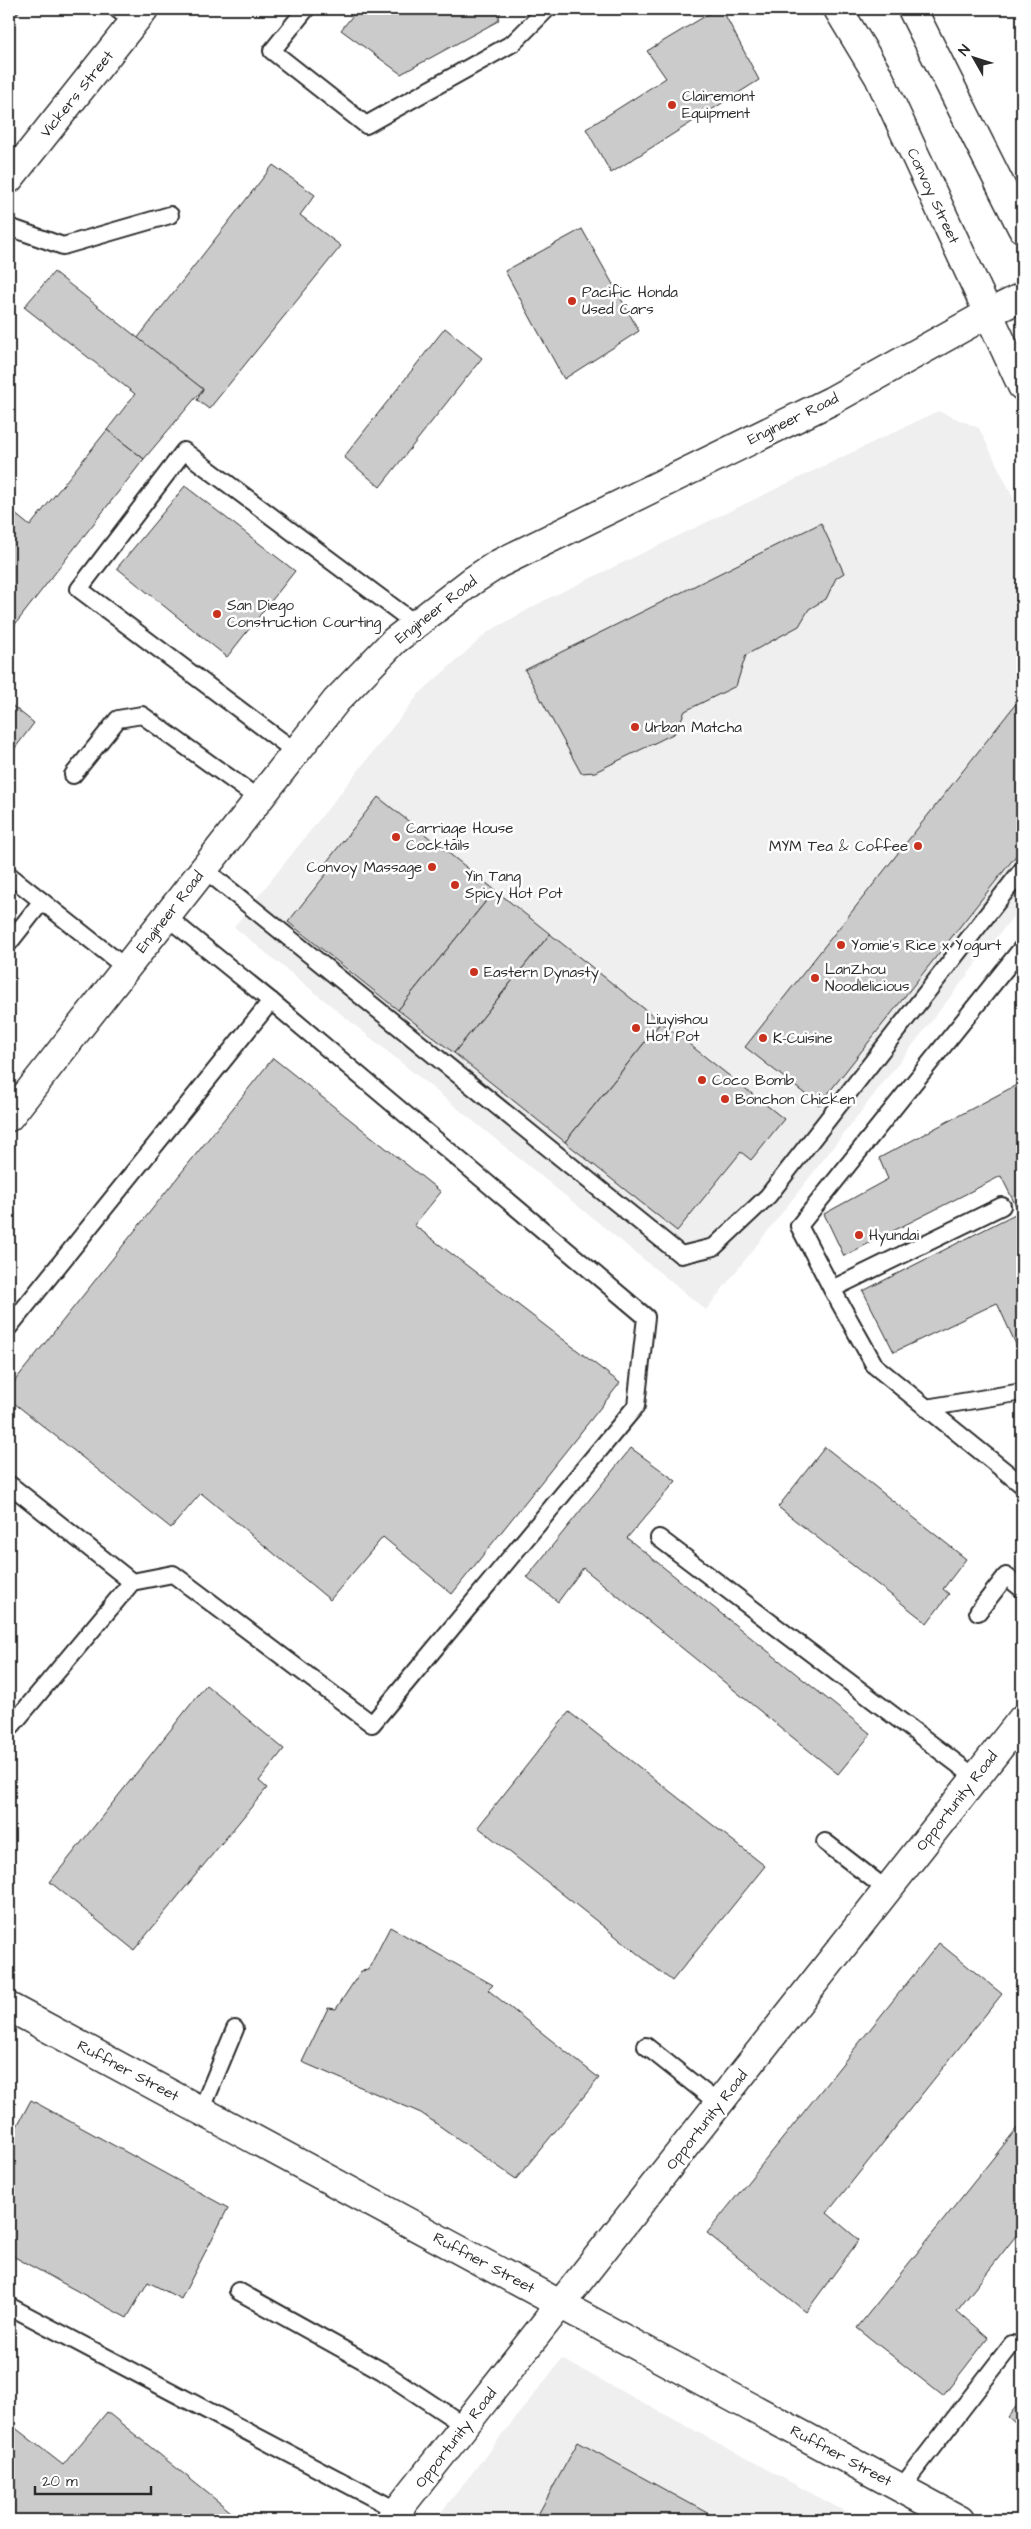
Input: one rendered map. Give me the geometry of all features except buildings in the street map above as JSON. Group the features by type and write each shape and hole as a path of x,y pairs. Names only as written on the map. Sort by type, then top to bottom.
{"street":[{"name":"Convoy Street","path":"838,9 879,77 1022,386"},
{"path":"912,9 1022,228"},
{"name":"Vickers Street","path":"10,176 132,13"},
{"name":"Engineer Road","path":"9,1117 296,752 343,694 394,641 472,581 498,564 831,401 1022,297"},
{"name":"Opportunity Road","path":"394,2516 1022,1719"},
{"name":"Ruffner Street","path":"11,2013 201,2110 960,2520"}],"lane":[{"path":"306,9 272,51 366,125 513,43 547,9"},
{"path":"9,227 63,246 170,215"},
{"path":"296,752 79,589 184,451 417,625"},
{"path":"73,775 118,719 142,715 259,800"},
{"path":"204,869 681,1255 714,1247 768,1196 1022,870"},
{"path":"9,875 126,968"},
{"path":"9,943 42,901"},
{"path":"9,1729 132,1582 173,1574 372,1724 636,1406 646,1318 271,1001 167,917"},
{"path":"1022,948 799,1226 875,1366 1022,1485"},
{"path":"9,1326 271,1001"},
{"path":"832,1289 1002,1206"},
{"path":"926,1408 1022,1392"},
{"path":"9,1484 132,1582"},
{"path":"659,1538 976,1778"},
{"path":"978,1612 1006,1576 1022,1589"},
{"path":"825,1842 887,1890"},
{"path":"201,2110 235,2029"},
{"path":"646,2046 719,2104"},
{"path":"238,2291 382,2371 465,2426"},
{"path":"9,2306 394,2516"},
{"path":"901,2488 1012,2344"}],"shaded area":[{"path":"938,411 979,428 1022,516 1022,905 706,1310 234,927 419,694 488,632 545,600"},
{"path":"562,2359 861,2520 435,2520"}],"place":[{"name":"Clairemont Equipment","path":"672,105"},
{"name":"Pacific Honda Used Cars","path":"572,301"},
{"name":"San Diego Construction Courting","path":"217,614"},
{"name":"Urban Matcha","path":"635,727"},
{"name":"Carriage House Cocktails","path":"396,837"},
{"name":"MYM Tea & Coffee","path":"918,846"},
{"name":"Convoy Massage","path":"432,867"},
{"name":"Yin Tang Spicy Hot Pot","path":"455,885"},
{"name":"Yomie's Rice x Yogurt","path":"841,945"},
{"name":"Eastern Dynasty","path":"474,972"},
{"name":"LanZhou Noodlelicious","path":"815,978"},
{"name":"Liuyishou Hot Pot","path":"636,1028"},
{"name":"K-Cuisine","path":"763,1038"},
{"name":"Coco Bomb","path":"702,1080"},
{"name":"Bonchon Chicken","path":"725,1099"},
{"name":"Hyundai","path":"859,1235"}]}
